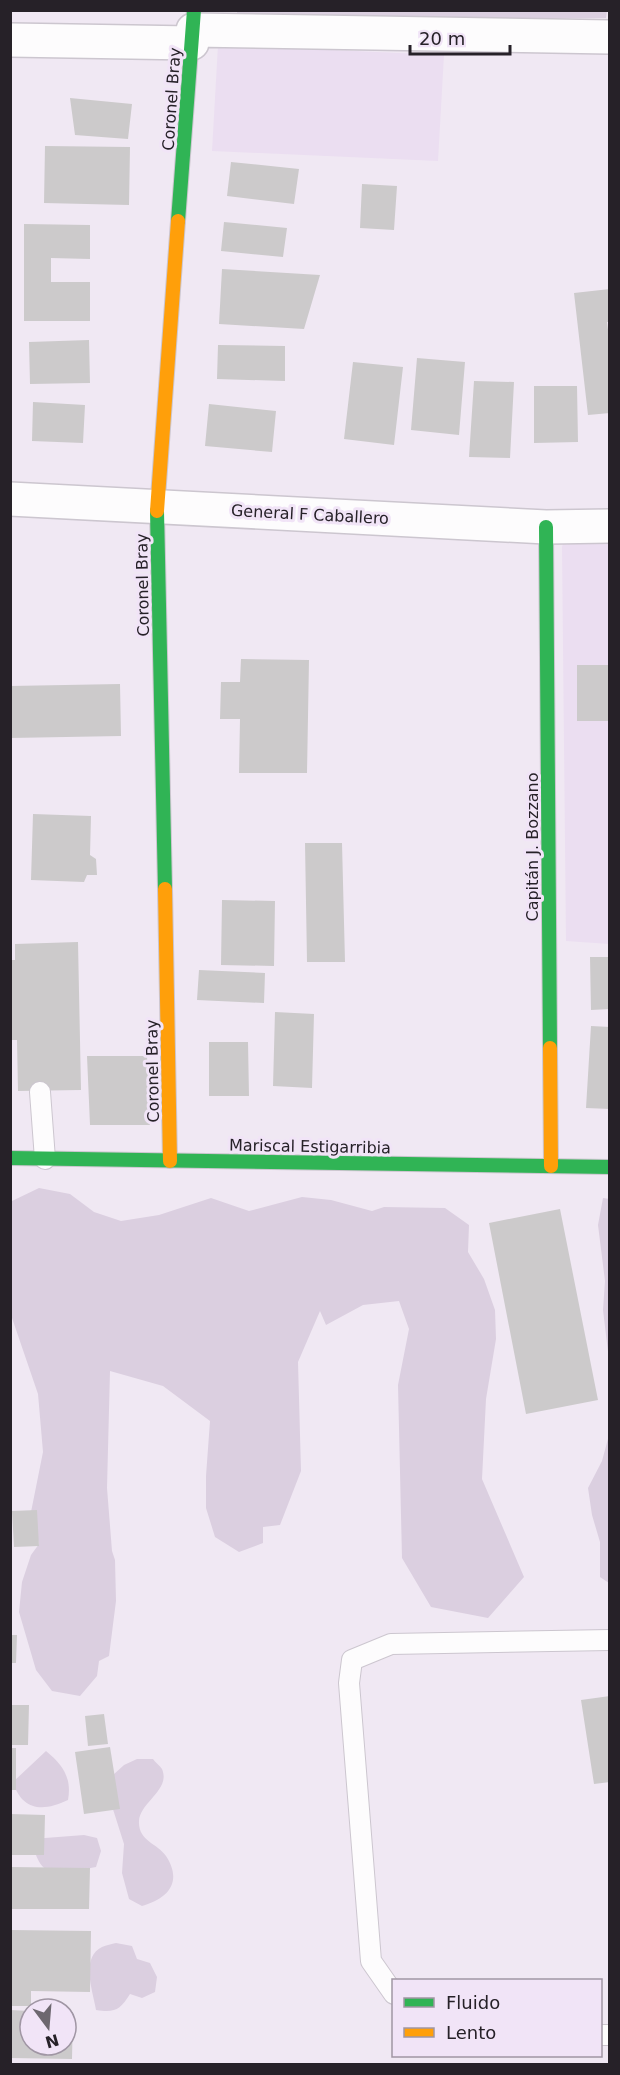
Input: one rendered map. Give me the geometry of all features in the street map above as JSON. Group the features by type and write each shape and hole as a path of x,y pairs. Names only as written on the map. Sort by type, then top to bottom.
{"street":[{"path":"10,40 193,28 609,37"},
{"name":"Coronel Bray","path":"170,1161 157,506 193,28"},
{"name":"General F Caballero","path":"10,499 546,526 609,526"},
{"name":"Capitán J. Bozzano","path":"546,526 551,1166"},
{"name":"Mariscal Estigarribia","path":"10,1158 609,1167"}],"lane":[{"path":"40,1092 45,1159"},
{"path":"392,1992 371,1961 349,1683 352,1660 391,1644 609,1640"}],"shaded area":[{"path":"237,10 607,11 606,18 237,19"},
{"path":"218,45 444,55 438,161 212,151"},
{"path":"609,536 609,944 566,941 562,547 564,540"},
{"path":"39,1188 70,1194 94,1212 121,1221 159,1215 211,1198 249,1211 302,1197 331,1200 372,1211 384,1207 445,1208 469,1225 468,1252 484,1279 495,1310 496,1339 486,1399 482,1479 524,1577 488,1618 431,1607 402,1558 398,1385 409,1329 399,1301 363,1305 326,1325 320,1311 298,1362 301,1471 280,1525 263,1527 263,1543 239,1552 215,1537 206,1508 210,1421 163,1386 110,1371 107,1488 112,1551 115,1560 116,1601 109,1656 99,1661 97,1676 80,1696 52,1691 36,1670 19,1612 22,1582 31,1555 39,1544 31,1512 43,1452 38,1394 11,1315 10,1204"},
{"path":"603,1198 610,1199 609,1360 603,1310 605,1281 598,1225"},
{"path":"609,1435 609,1583 600,1577 600,1542 592,1515 588,1488 602,1461"},
{"path":"46,1751 65,1772 69,1785 68,1800 50,1806 34,1806 22,1799 13,1782"},
{"path":"137,1759 153,1759 162,1769 164,1776 159,1790 144,1808 139,1821 142,1833 166,1856 173,1874 173,1881 166,1894 142,1906 129,1899 122,1873 124,1844 111,1803 113,1775 124,1765"},
{"path":"84,1835 97,1838 101,1851 96,1867 54,1873 46,1870 40,1864 32,1839"},
{"path":"116,1943 132,1946 137,1959 150,1963 157,1977 155,1992 142,1998 130,1994 116,2009 96,2010 90,1976 91,1959 102,1947"}],"building":[{"path":"70,98 132,104 128,139 75,135"},
{"path":"45,146 130,147 129,205 44,203"},
{"path":"231,162 299,169 294,204 227,196"},
{"path":"362,184 397,186 394,230 360,228"},
{"path":"224,222 287,228 283,257 221,251"},
{"path":"24,224 90,225 90,259 51,258 51,282 90,282 90,321 24,321"},
{"path":"222,269 320,275 304,329 219,324"},
{"path":"610,289 610,322 607,322 610,345 610,413 588,415 574,293"},
{"path":"89,340 90,383 30,384 29,342"},
{"path":"218,345 285,346 285,381 217,379"},
{"path":"417,358 465,362 459,435 411,430"},
{"path":"353,362 403,367 394,445 344,439"},
{"path":"474,381 514,382 510,458 469,457"},
{"path":"534,386 577,386 578,442 534,443"},
{"path":"33,402 85,405 83,443 32,441"},
{"path":"209,404 276,411 272,452 205,446"},
{"path":"241,659 309,660 307,773 239,773 240,719 220,719 221,682 240,682"},
{"path":"577,665 610,665 610,721 577,721"},
{"path":"120,684 121,736 10,738 10,686"},
{"path":"33,814 91,816 90,855 96,859 97,875 87,875 84,882 31,880"},
{"path":"305,843 342,843 345,962 307,962"},
{"path":"222,900 275,901 274,966 221,965"},
{"path":"78,942 81,1090 18,1091 17,1040 10,1040 10,960 15,960 15,944"},
{"path":"590,957 610,957 610,1009 591,1010"},
{"path":"199,970 265,973 264,1003 197,1000"},
{"path":"275,1012 314,1014 312,1088 273,1086"},
{"path":"591,1026 610,1027 610,1109 586,1108"},
{"path":"209,1042 248,1042 249,1096 209,1096"},
{"path":"87,1056 147,1056 150,1125 90,1125"},
{"path":"560,1209 598,1400 526,1414 489,1223"},
{"path":"37,1510 39,1546 14,1547 12,1511"},
{"path":"10,1635 17,1635 16,1663 10,1663"},
{"path":"610,1696 610,1782 594,1784 581,1700"},
{"path":"10,1705 29,1705 28,1745 10,1745"},
{"path":"104,1714 108,1744 88,1746 85,1716"},
{"path":"110,1747 120,1809 84,1814 75,1752"},
{"path":"10,1748 16,1748 16,1790 10,1790"},
{"path":"10,1814 45,1815 44,1855 10,1855"},
{"path":"10,1867 90,1868 89,1909 10,1909"},
{"path":"10,1930 91,1931 90,1992 31,1991 31,1997 18,1997 18,2006 10,2006"},
{"path":"10,2010 18,2010 18,2057 72,2057 72,2059 10,2058"}],"traffic: fast":[{"path":"178,221 194,10"},
{"path":"157,511 165,889"},
{"path":"546,527 550,1048"},
{"path":"10,1158 610,1167"}],"traffic: slow":[{"path":"157,511 178,221"},
{"path":"165,889 170,1161"},
{"path":"550,1048 551,1166"}]}
